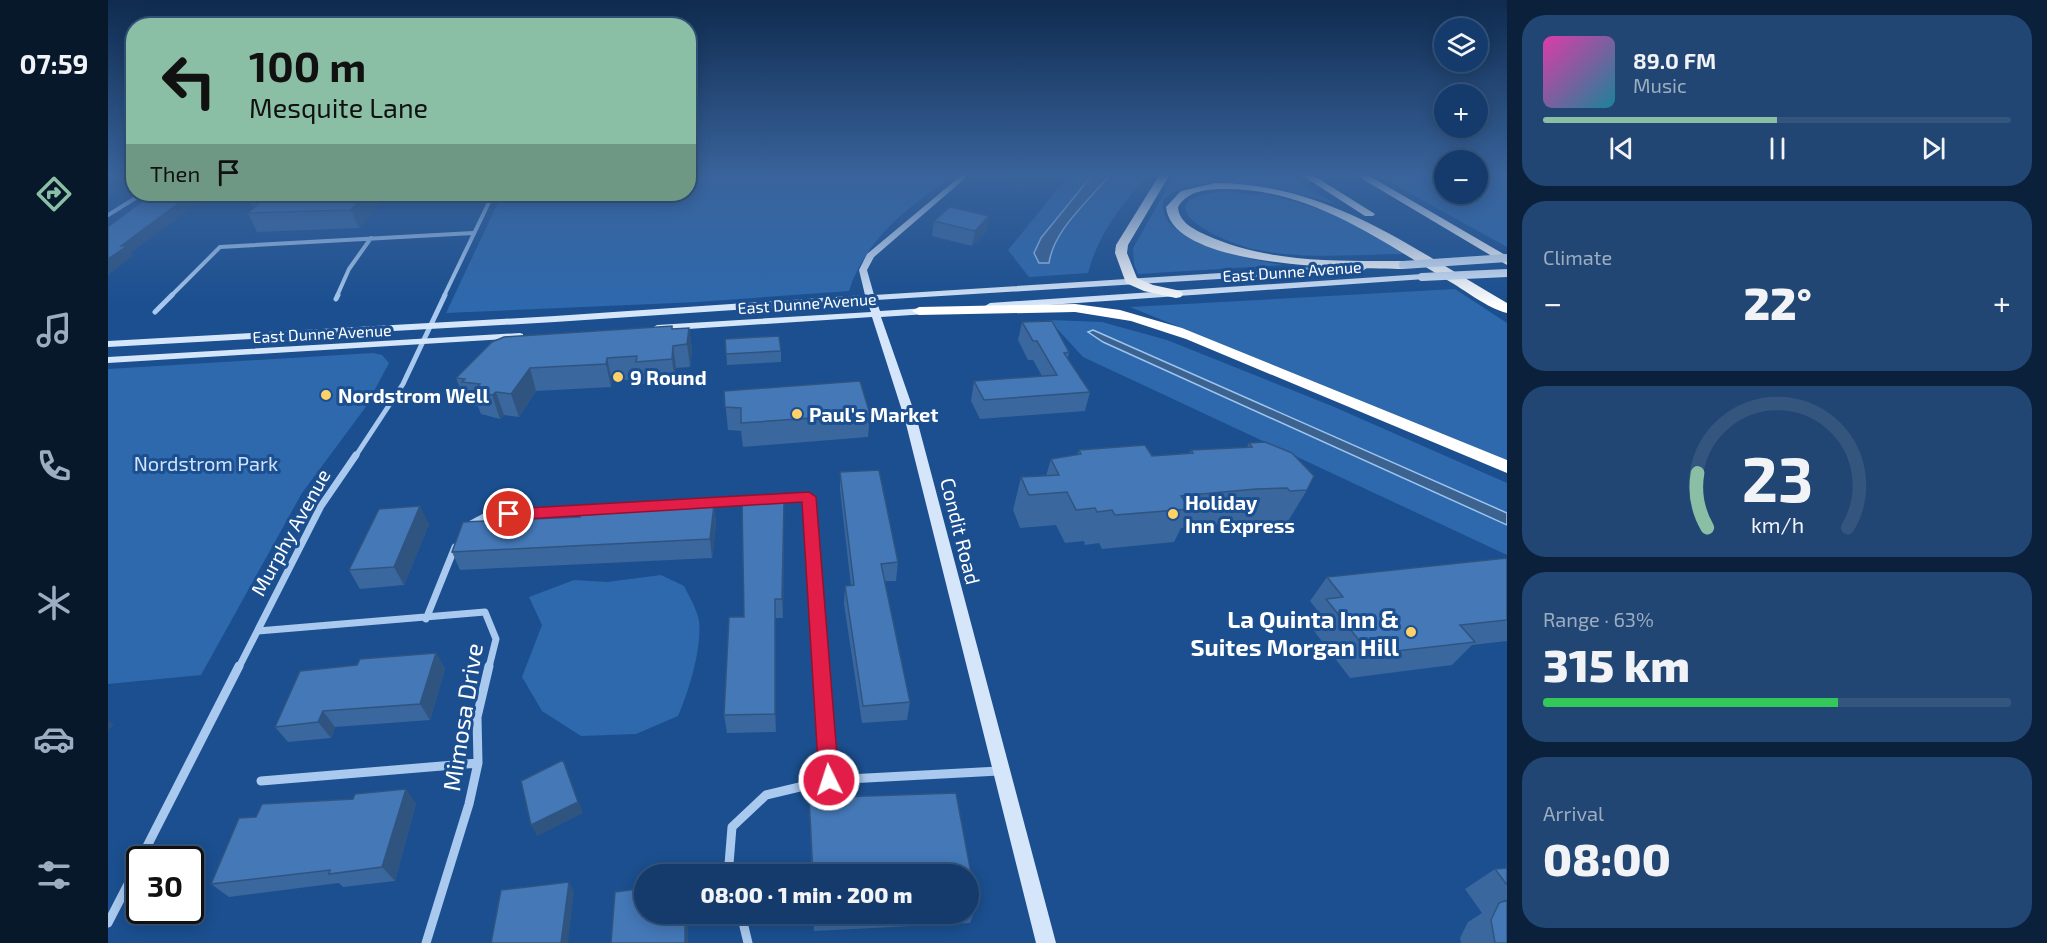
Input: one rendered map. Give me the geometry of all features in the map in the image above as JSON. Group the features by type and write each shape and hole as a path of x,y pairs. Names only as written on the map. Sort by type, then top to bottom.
{"highway":[{"path":"1138,218 1122,245 1121,253 1131,280 1149,288 1176,294"},
{"path":"1175,218 1186,229 1207,240 1247,253 1298,261 1403,265"},
{"path":"1352,218 1507,309"},
{"path":"1374,218 1507,302"},
{"path":"1436,218 1507,259"},
{"path":"919,311 1075,308 1099,310 1144,319 1191,336 1507,467"}],"main road":[{"name":"Condit Road","path":"914,218 870,255 863,270 869,297 911,420 1046,943"},
{"name":"East Dunne Avenue","path":"108,344 431,327 1131,280 1507,259"},
{"name":"East Dunne Avenue","path":"643,329 1507,273"},
{"name":"East Dunne Avenue","path":"108,360 528,336"}],"street":[{"name":"Murphy Avenue","path":"147,846 321,506 391,405 424,342 481,218"},
{"path":"155,312 220,247 473,233"},
{"path":"336,299 349,269 371,238"},
{"path":"462,529 486,516 809,497 829,780"},
{"path":"426,619 458,539"},
{"name":"Mimosa Drive","path":"258,631 426,619 485,612 496,639 477,717 478,763 469,804 426,943"},
{"path":"261,782 478,763"},
{"path":"729,864 732,827 766,795 829,780 1001,771"},
{"name":"Murphy Avenue","path":"108,923 126,888"},
{"path":"743,924 748,943"}],"green space":[{"path":"491,218 898,218 866,255 849,291 698,302 446,313"},
{"path":"1034,218 1113,218 1098,245 1088,273 1029,277 1008,250"},
{"path":"1150,218 1167,218 1173,226 1188,237 1208,246 1282,265 1138,274 1134,264 1133,248"},
{"path":"1191,218 1339,218 1405,254 1331,256 1276,253 1242,246 1224,239 1207,231"},
{"path":"1455,218 1507,218 1507,247"},
{"path":"1455,289 1507,323 1507,460 1130,307"},
{"path":"1049,320 1102,322 1167,340 1332,406 1507,483 1507,555 1083,357"},
{"name":"Nordstrom Park","path":"373,353 382,355 389,363 365,408 302,493 201,675 108,684 108,369"},
{"path":"661,575 684,586 695,607 699,621 699,644 694,669 678,716 636,734 581,736 542,711 522,677 542,625 529,597 574,580 607,582"}],"shaded area":[{"path":"1057,218 1072,218 1058,238 1049,263 1039,263 1034,253 1041,238"},
{"path":"1093,330 1507,513 1507,525 1103,342 1088,332"}],"building":[{"path":"120,218 159,218 121,246 127,246 108,259 108,227"},
{"path":"937,218 987,218 975,231 934,221"},
{"path":"1052,321 1069,352 1064,353 1090,392 984,400 974,381 1057,375 1037,341 1033,341 1022,322"},
{"path":"672,326 672,329 689,328 687,344 673,346 672,359 636,362 637,356 607,358 606,364 530,368 511,394 496,392 492,395 473,391 480,384 462,382 465,379 456,378 492,342 504,337"},
{"path":"779,336 781,351 726,354 725,339"},
{"path":"860,381 870,414 741,423 741,408 725,407 724,391"},
{"path":"1265,442 1292,453 1314,476 1307,490 1256,489 1181,496 1190,509 1115,515 1112,510 1097,512 1095,508 1076,510 1067,492 1029,495 1021,477 1059,475 1051,459 1081,454 1079,450 1145,445 1152,456 1193,453 1191,450 1252,447 1249,443"},
{"path":"879,470 898,562 881,564 910,702 863,706 845,586 854,585 840,472"},
{"path":"784,501 782,599 775,599 775,714 724,715 729,617 744,617 742,503"},
{"path":"714,505 710,539 452,552 463,522 580,517 580,515"},
{"path":"420,506 394,567 349,570 379,509"},
{"name":"La Quinta Inn & Suites Morgan Hill","path":"1507,558 1507,620 1460,625 1475,642 1370,654 1326,599 1343,597 1327,577"},
{"path":"436,653 420,704 323,711 318,722 275,727 300,671 357,665 360,659"},
{"path":"563,760 578,802 531,825 521,781"},
{"path":"406,789 382,867 329,874 330,870 211,884 239,818 256,817 262,804 353,799 355,794"},
{"path":"956,793 969,864 812,864 809,798"},
{"path":"1507,868 1507,885 1495,869"},
{"path":"569,882 561,943 491,943 501,890"},
{"path":"634,889 634,924 685,924 685,943 611,943 615,892"},
{"path":"1507,900 1507,943 1495,943 1491,920 1499,903"}],"place":[{"name":"9 Round","path":"618,377"},
{"name":"Nordstrom Well","path":"326,395"},
{"name":"Paul's Market","path":"797,414"},
{"name":"Holiday Inn Express","path":"1173,514"},
{"name":"La Quinta Inn & Suites Morgan Hill","path":"1411,632"}],"route":[{"path":"509,514 809,497 829,780"}]}
